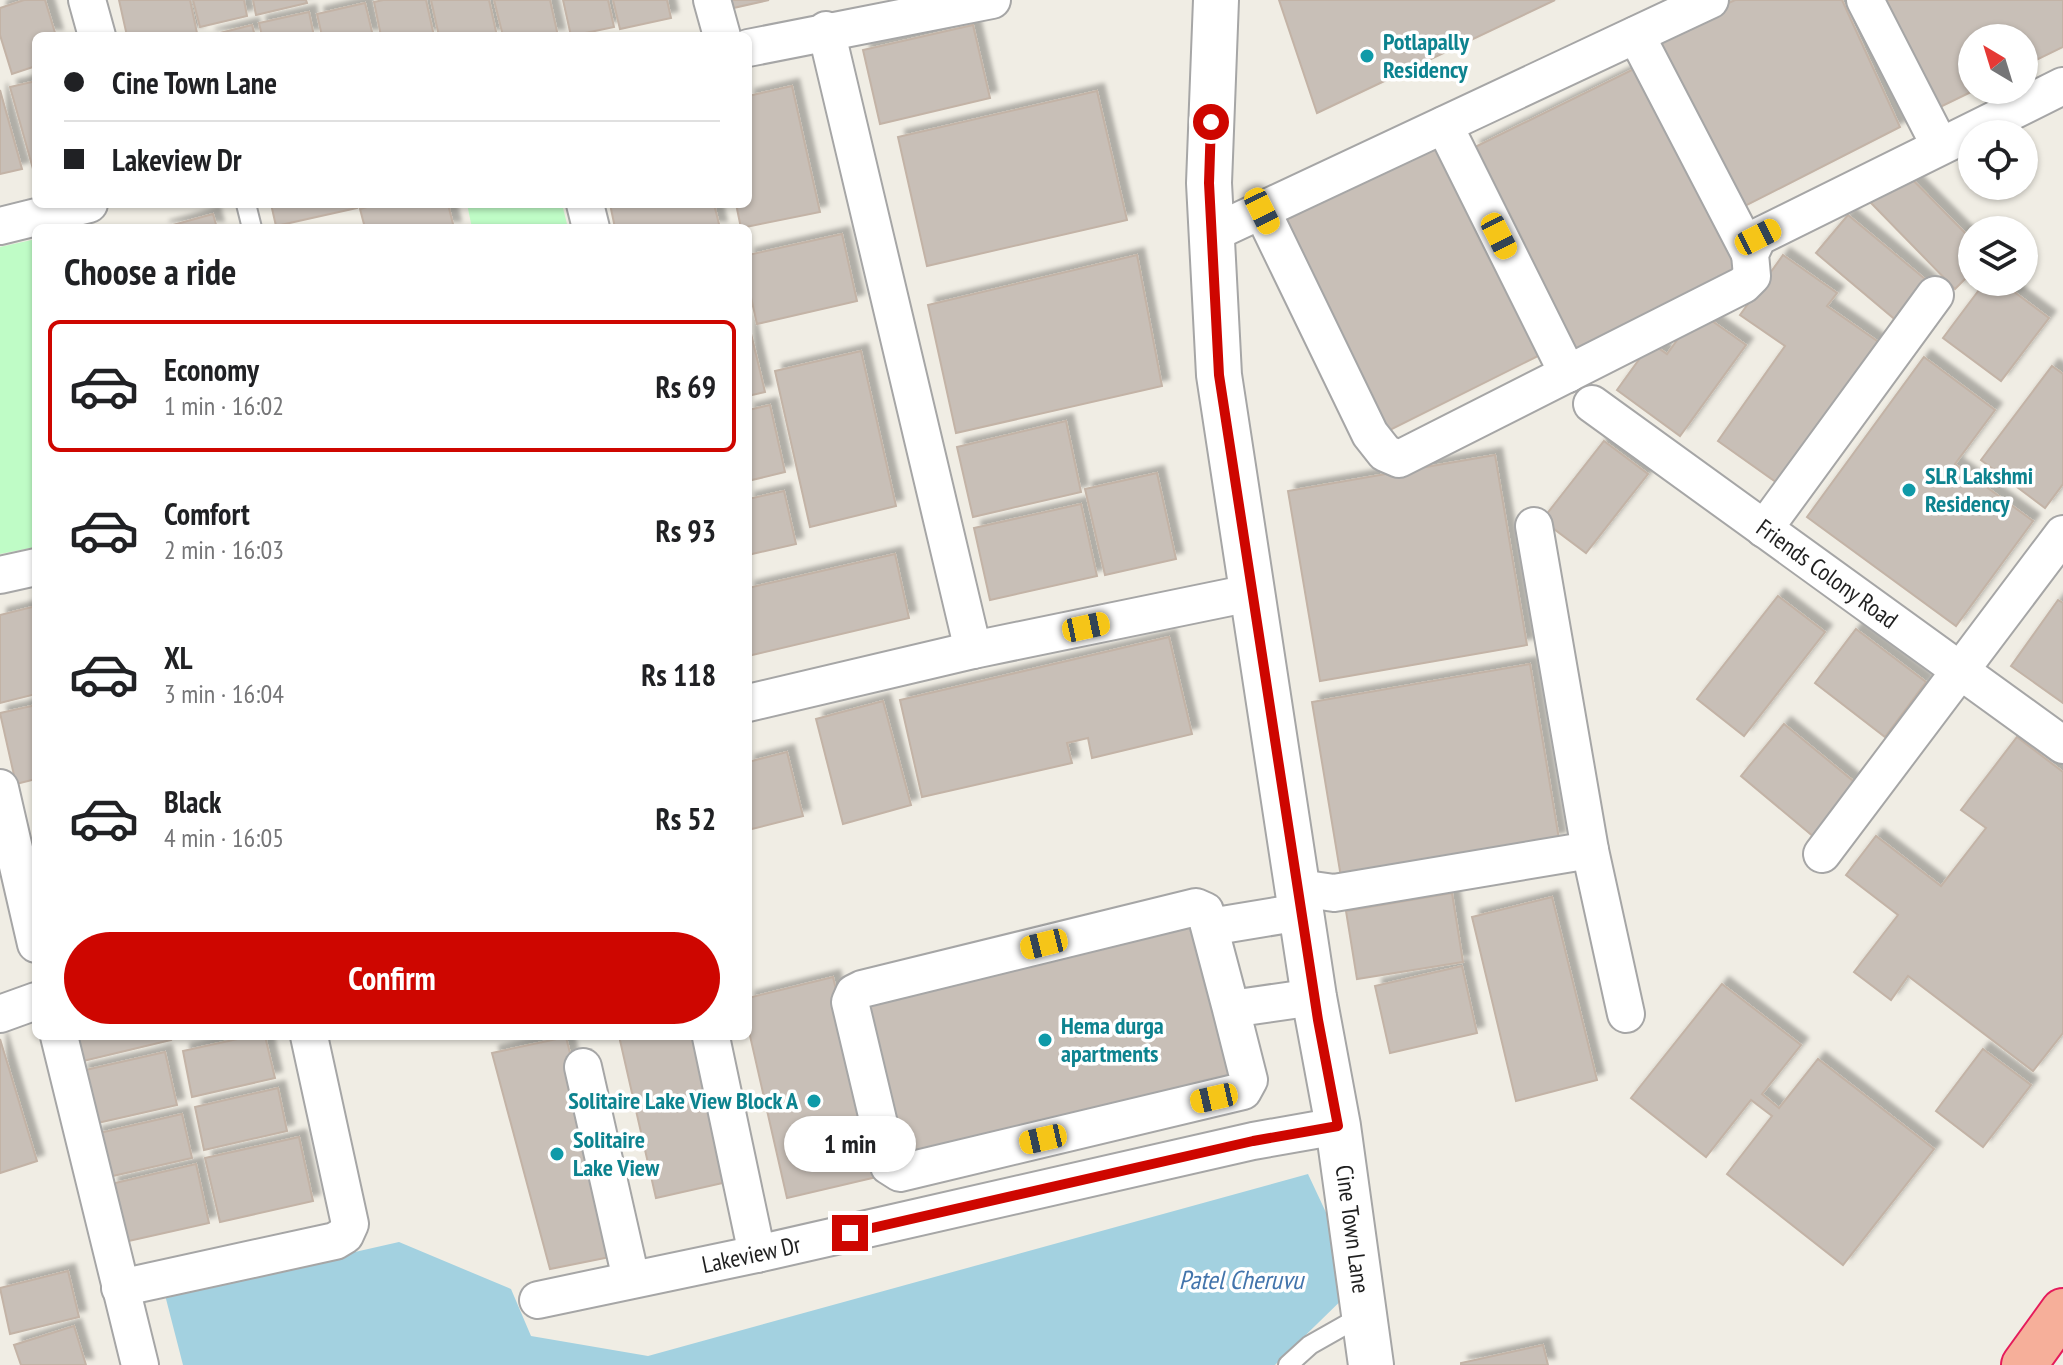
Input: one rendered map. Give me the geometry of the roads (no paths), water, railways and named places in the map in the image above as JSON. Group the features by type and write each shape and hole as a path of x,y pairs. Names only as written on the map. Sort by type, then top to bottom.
{"highway":[{"path":"2024,1365 2063,1311"}],"street":[{"path":"87,0 96,32"},
{"path":"712,0 721,32"},
{"path":"752,47 826,30 992,0"},
{"name":"Cine Town Lane","path":"1216,0 1209,183 1219,375 1255,592 1314,997 1338,1126 1371,1365"},
{"path":"1211,234 1710,0"},
{"path":"1865,0 1940,146"},
{"path":"826,30 973,650"},
{"path":"1262,211 1370,434 1385,453 1399,459 1743,285 1752,276 1750,254 1636,35"},
{"path":"1750,254 1758,237 2063,86"},
{"path":"1444,125 1568,374"},
{"path":"0,226 73,208"},
{"path":"1764,529 1935,295"},
{"name":"Friends Colony Road","path":"1592,404 2063,745"},
{"path":"1534,526 1590,850 1626,1014"},
{"path":"1822,854 2063,534"},
{"path":"0,575 32,568"},
{"path":"752,702 973,650 1255,592"},
{"path":"0,788 26,859 32,910"},
{"path":"1210,927 1334,893 1590,850"},
{"path":"1196,907 1205,911 1231,1009 1249,1080 1243,1091 900,1173 893,1172 889,1166 850,1002 854,993 1196,907"},
{"path":"1231,1009 1314,997"},
{"path":"0,1014 32,1002"},
{"path":"60,1040 140,1365"},
{"path":"120,1288 335,1241 345,1235 350,1224 310,1040"},
{"path":"712,1040 757,1254"},
{"path":"583,1067 631,1279"},
{"name":"Lakeview Dr","path":"538,1300 757,1254 1253,1141 1338,1126"}],"lane":[{"path":"1288,1365 1310,1345 1363,1315"}],"water":[{"name":"Patel Cheruvu","path":"1308,1174 1359,1283 1275,1365 183,1365 165,1295 399,1242 511,1289 531,1336 648,1356"}],"place":[{"name":"Potlapally Residency","path":"1367,56"},
{"name":"SLR Lakshmi Residency","path":"1909,490"},
{"name":"Hema durga apartments","path":"1045,1040"},
{"name":"Solitaire Lake View Block A","path":"814,1101"},
{"name":"Solitaire Lake View","path":"557,1154"}]}
